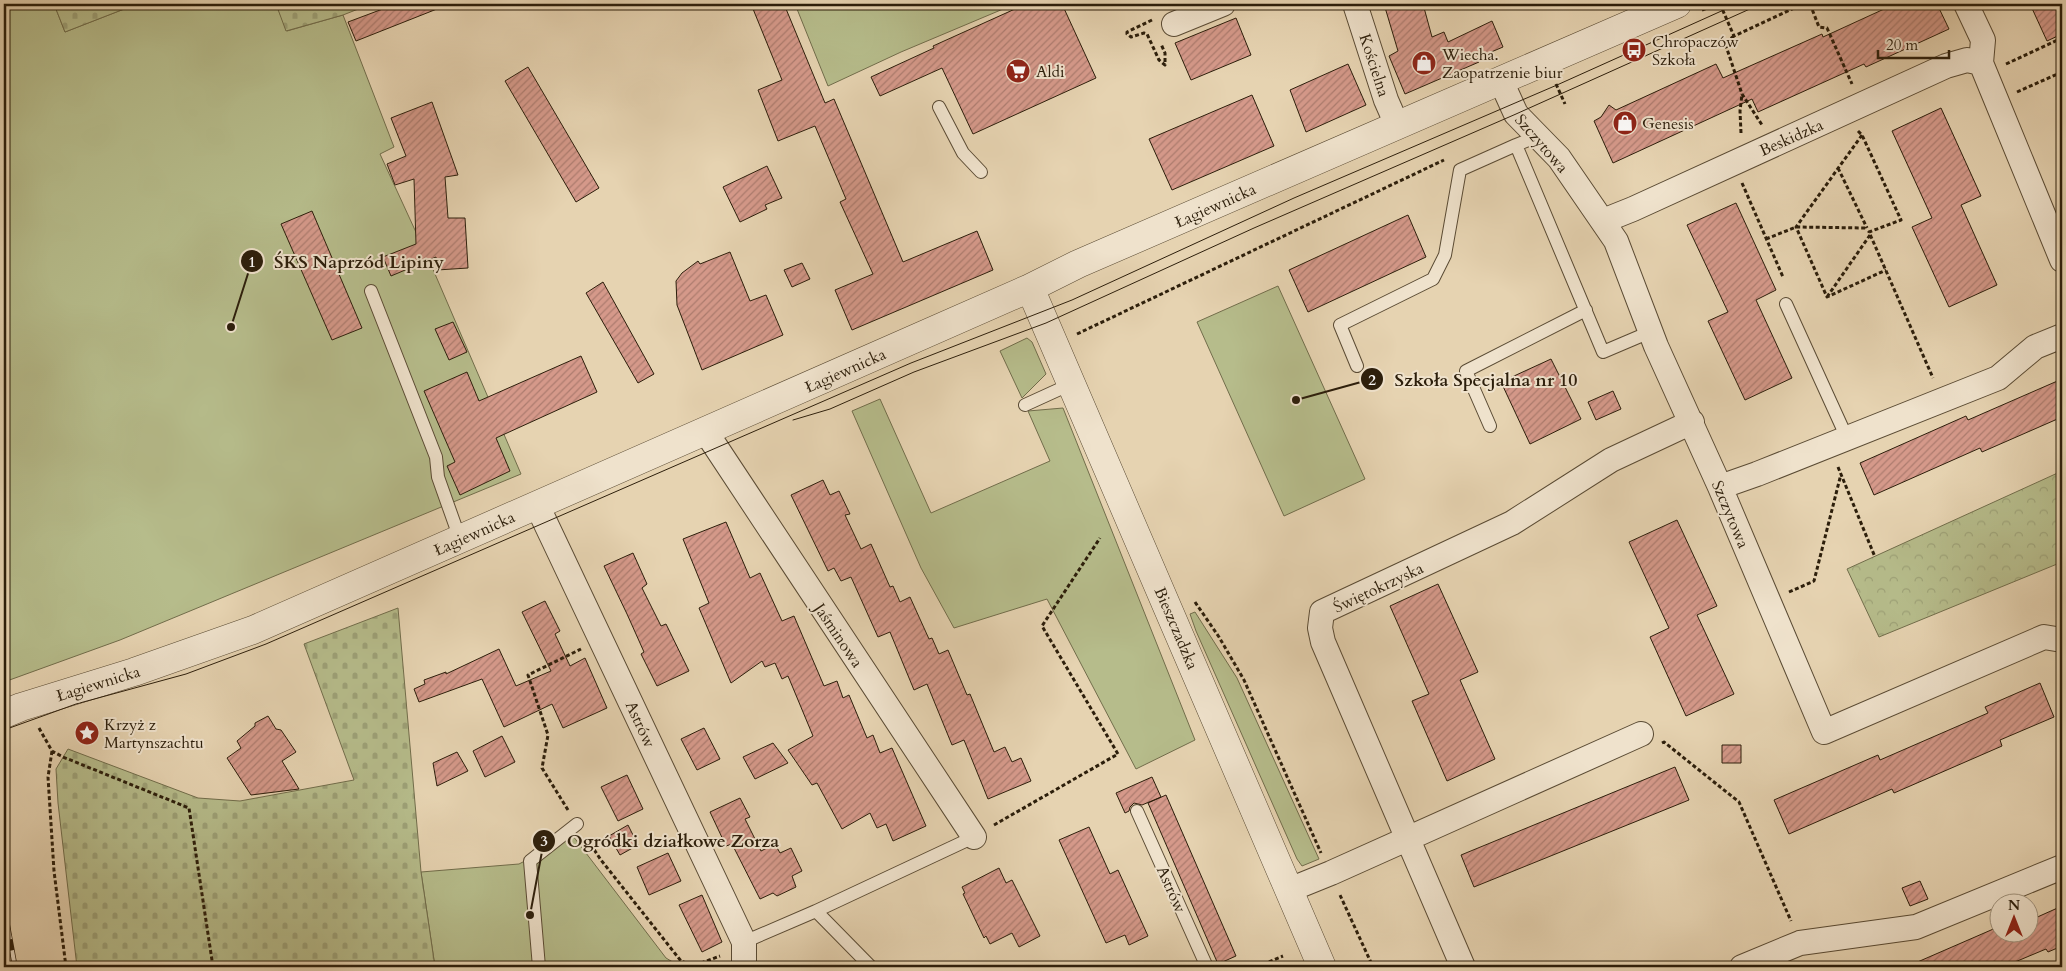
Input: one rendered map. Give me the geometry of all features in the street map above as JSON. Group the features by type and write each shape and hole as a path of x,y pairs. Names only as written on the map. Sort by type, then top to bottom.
{"street":[{"path":"1174,24 1223,4"},
{"name":"Kościelna","path":"1355,4 1386,100 1397,125"},
{"name":"Łagiewnicka","path":"7,712 134,672 253,630 706,432 1030,288 1078,264 1677,4"},
{"path":"1966,4 1983,40 1991,66 1996,102 2062,260"},
{"name":"Beskidzka","path":"1603,220 1741,168 1776,145 1946,66 1967,60 1991,66"},
{"name":"Szczytowa","path":"1500,81 1516,114 1526,141 1559,158 1616,241 1650,332 1692,422 1824,732 2044,637 2062,640"},
{"name":"Bieszczadzka","path":"1030,288 1322,967"},
{"path":"1720,487 1998,378 2035,347 2062,336"},
{"name":"Świętokrzyska","path":"1463,967 1323,642 1320,628 1322,612 1512,523 1612,460 1692,422"},
{"name":"Jaśminowa","path":"706,432 974,837"},
{"name":"Astrów","path":"537,505 744,942 744,967"},
{"path":"1289,890 1408,838 1648,740"},
{"path":"1742,967 1800,943 1916,927 2062,867"}],"lane":[{"path":"939,107 963,153 980,172"},
{"path":"1357,366 1340,325 1433,280 1445,255 1460,170 1526,141 1586,310 1603,352 1650,332"},
{"path":"371,291 436,458 438,477 460,538"},
{"path":"1786,304 1837,442"},
{"path":"1490,426 1466,371 1586,310"},
{"path":"1025,405 1072,384"},
{"name":"Astrów","path":"1136,811 1207,967"},
{"path":"539,967 530,861 577,824"},
{"path":"744,942 816,911 974,837"},
{"path":"816,911 871,967"}],"path":[{"path":"1720,4 1734,36"},
{"path":"1776,145 1754,115 1742,94 1725,43 1734,36 1803,4"},
{"path":"1810,4 1819,27 1827,28 1867,118 1852,125 1862,136 1901,220 1870,233 1827,297"},
{"path":"1162,45 1165,53 1165,66 1159,60 1147,34 1144,33 1131,37 1127,32 1154,19 1166,28 1174,24"},
{"path":"1991,66 2012,60 2062,38"},
{"path":"1996,102 2062,72"},
{"path":"1552,76 1565,104"},
{"path":"1742,94 1740,111 1741,168 1766,239 1784,278"},
{"path":"1796,227 1862,136"},
{"path":"1080,343 1076,334 1444,160"},
{"path":"1838,168 1870,233 1942,400"},
{"path":"1766,239 1796,227 1867,228"},
{"path":"1796,227 1827,297"},
{"path":"1827,297 1886,270"},
{"path":"1837,442 1842,474 1875,557"},
{"path":"1781,596 1814,581 1842,474"},
{"path":"974,837 1118,754 1042,626 1100,538"},
{"path":"1192,598 1219,637 1244,680 1372,967"},
{"path":"600,639 528,675 548,735 542,768 601,860 681,961 692,966 724,955 744,942"},
{"path":"41,728 52,751 48,777 54,871 66,967"},
{"path":"1648,740 1664,742 1739,802 1800,943"},
{"path":"52,751 189,808 214,967"},
{"path":"1257,967 1283,956"}],"green space":[{"path":"4,4 54,4 65,32 137,4 276,4 287,31 343,15 394,147 380,154 432,267 521,474 120,640 4,682"},
{"path":"54,4 137,4 65,32"},
{"path":"276,4 371,4 343,15 286,31"},
{"path":"795,4 1015,4 901,52 828,86"},
{"path":"1278,286 1365,479 1284,516 1197,322"},
{"path":"1027,338 1032,342 1046,374 1022,398 1000,351"},
{"path":"880,399 931,513 1050,461 1028,411 1063,408 1195,740 1136,769 1047,599 954,628 921,568 852,411"},
{"path":"2062,471 2062,562 1879,637 1847,569"},
{"path":"398,608 421,872 435,967 77,967 58,803 56,769 68,749 198,798 240,801 354,780 304,644"},
{"path":"1195,612 1237,678 1319,859 1302,866 1297,859 1196,631 1190,614"},
{"path":"573,836 666,958 681,967 435,967 421,872 519,864"}],"building":[{"path":"396,4 447,5 356,41 348,22"},
{"path":"751,4 784,4 825,103 834,99 903,262 977,231 993,270 852,330 835,290 873,274 840,202 846,199 815,126 778,141 758,90 782,80"},
{"name":"Aldi","path":"1026,4 1062,4 1096,78 973,134 942,68 880,96 871,77 934,48 933,46"},
{"path":"1384,4 1423,4 1432,37 1444,32 1448,42 1492,21 1503,47 1477,58 1479,62 1405,94 1389,56 1398,51"},
{"path":"1895,4 1937,4 1949,29 1866,67 1864,64 1758,112 1752,99 1613,163 1594,121 1601,117 1609,105 1616,110 1716,64 1723,78 1822,34 1823,37"},
{"path":"2030,4 2062,4 2062,34 2047,41"},
{"path":"1236,18 1251,55 1191,80 1175,43"},
{"path":"1348,64 1366,105 1306,132 1290,90"},
{"path":"528,67 599,188 576,202 505,81"},
{"path":"1252,95 1274,146 1172,190 1149,139"},
{"path":"432,102 458,175 445,177 448,218 465,218 468,268 437,270 436,257 391,276 383,257 416,244 414,179 395,185 387,164 406,156 391,118"},
{"path":"1941,108 1981,196 1961,205 1997,285 1949,307 1912,227 1932,218 1892,131"},
{"path":"767,166 782,198 765,205 767,209 740,222 723,187"},
{"path":"1736,203 1776,290 1756,300 1792,378 1745,400 1708,321 1728,312 1687,225"},
{"path":"312,211 362,328 332,340 281,224"},
{"path":"1408,215 1426,257 1308,312 1289,270"},
{"path":"730,252 750,301 766,295 783,335 702,370 677,305 676,281 682,273 698,261 700,264"},
{"path":"802,263 810,279 792,287 784,270"},
{"path":"603,282 654,374 638,383 586,293"},
{"path":"453,322 467,352 449,360 435,329"},
{"path":"581,356 597,392 496,438 510,471 460,495 447,466 455,462 424,391 467,372 479,401"},
{"path":"1551,359 1581,419 1530,444 1501,382"},
{"path":"2062,379 2062,417 1982,452 1980,448 1874,495 1860,463 1966,416 1968,420"},
{"path":"1613,391 1621,409 1596,420 1588,402"},
{"path":"823,480 830,495 839,491 850,514 845,515 861,549 871,544 890,587 893,586 900,602 910,597 929,639 932,638 939,654 948,650 967,695 970,694 994,752 1005,747 1012,762 1021,758 1031,781 988,799 964,740 952,745 927,684 914,690 890,632 878,637 851,577 841,581 834,568 828,571 791,495"},
{"path":"1677,520 1717,606 1697,615 1734,694 1686,716 1650,637 1669,628 1629,542"},
{"path":"726,522 750,578 760,573 782,621 794,616 824,686 837,681 843,698 849,695 867,738 873,735 880,753 892,748 926,826 893,841 886,824 877,828 870,813 842,829 817,783 812,785 788,750 813,736 788,676 782,679 775,663 765,667 762,661 731,683 699,608 709,603 683,539"},
{"path":"633,553 647,584 642,588 661,626 666,624 689,671 657,686 641,654 644,652 604,566"},
{"path":"1438,584 1478,672 1460,680 1495,759 1447,781 1412,701 1429,694 1390,606"},
{"path":"545,601 560,631 555,634 570,666 585,658 607,708 563,728 552,704 504,727 482,679 419,702 414,689 425,684 424,680 446,672 446,674 499,649 516,686 551,671 522,612"},
{"path":"2040,683 2054,717 2000,740 2002,746 1894,793 1892,789 1789,834 1774,800 1878,755 1880,760 1988,713 1985,707"},
{"path":"268,716 276,729 281,730 296,752 282,761 299,789 251,795 227,758 241,748 237,741 255,726 255,723"},
{"path":"704,728 720,759 697,770 681,739"},
{"path":"502,736 515,762 485,777 473,751"},
{"path":"773,743 788,763 755,779 743,757"},
{"path":"1722,745 1741,745 1741,763 1722,763"},
{"path":"457,752 468,771 437,786 433,763"},
{"path":"1675,767 1689,800 1474,887 1461,855"},
{"path":"627,775 643,809 618,821 601,787"},
{"path":"1152,777 1161,797 1142,805 1134,803 1129,811 1125,813 1116,793"},
{"path":"1166,795 1236,956 1218,964 1148,803"},
{"path":"740,798 750,817 745,819 761,851 775,844 780,853 791,848 802,871 792,876 796,887 777,896 773,893 760,899 732,844 726,846 710,812"},
{"path":"628,825 638,845 620,855 609,836"},
{"path":"1089,827 1110,874 1118,870 1148,936 1129,945 1125,935 1106,943 1059,840"},
{"path":"668,853 681,881 649,895 637,867"},
{"path":"999,868 1006,883 1012,880 1040,936 1019,947 1012,933 990,944 986,936 984,938 963,894 965,893 962,887"},
{"path":"1920,881 1928,899 1910,906 1902,888"},
{"path":"702,895 722,942 702,952 679,905"},
{"path":"2062,906 2062,946 2048,952 2046,949 2003,967 1906,967 1988,931 1988,944 2038,944 2038,917"}],"tram line":[{"path":"4,730 76,704 186,674 266,644 911,363 1072,300 1294,198 1557,85 1737,4"},
{"path":"793,420 830,409 914,372 1046,323 1254,228 1516,114 1761,4"}],"railway":[{"path":"4,907 15,967"}],"place":[{"name":"Chropaczów Szkoła","path":"1634,50"},
{"name":"Wiecha. Zaopatrzenie biur","path":"1424,63"},
{"name":"Aldi","path":"1018,71"},
{"name":"Genesis","path":"1625,123"},
{"name":"ŚKS Naprzód Lipiny","path":"231,327"},
{"name":"Szkoła Specjalna nr 10","path":"1296,400"},
{"name":"Krzyż z Martynszachtu","path":"87,733"},
{"name":"Ogródki działkowe Zorza","path":"530,915"}]}
